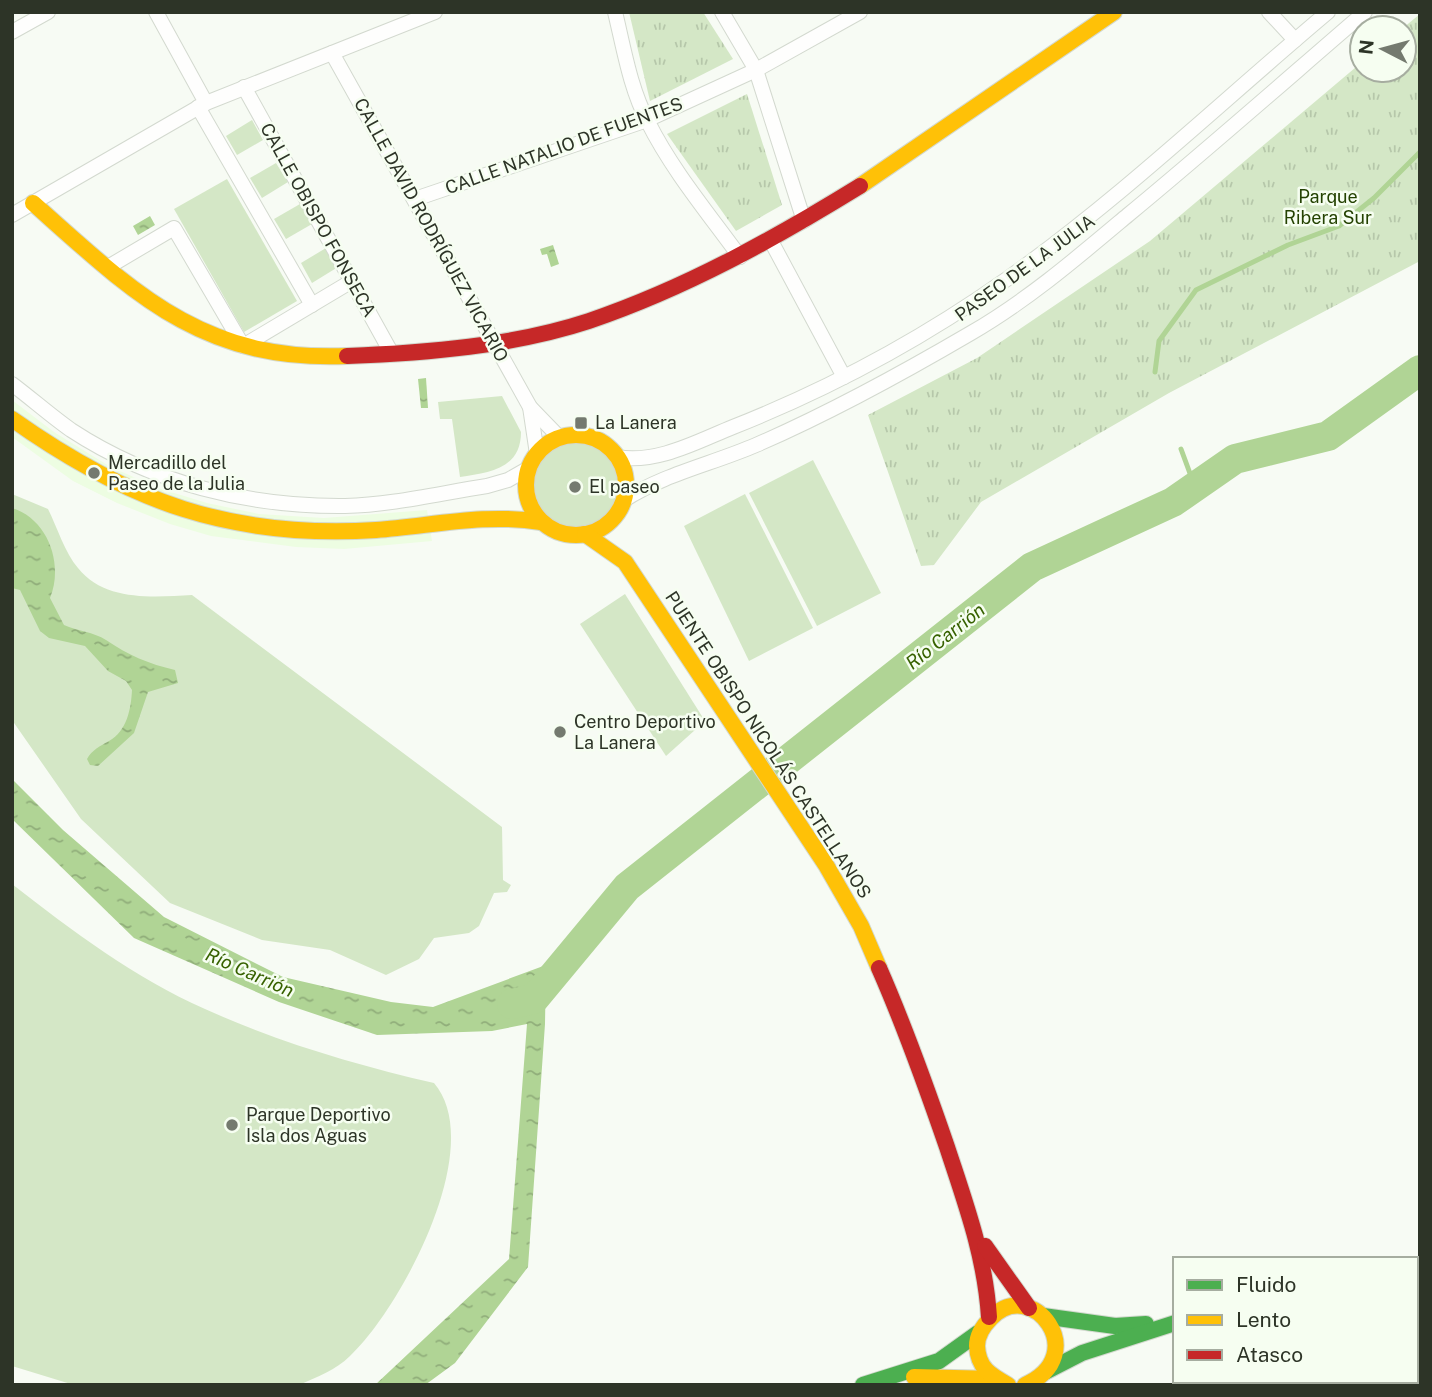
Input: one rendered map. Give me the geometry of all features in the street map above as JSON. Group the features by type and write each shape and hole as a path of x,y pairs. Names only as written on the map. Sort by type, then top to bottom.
{"street":[{"path":"12,32 48,12"},
{"path":"156,12 202,105 312,305"},
{"path":"12,215 202,105 435,12"},
{"path":"615,12 631,79 647,120 679,173 740,257"},
{"path":"722,12 756,70 804,221"},
{"name":"CALLE NATALIO DE FUENTES","path":"415,199 647,120 756,70 860,12"},
{"path":"33,203 160,307 200,332 243,346 273,354 311,357 392,354 493,341 586,322 666,292 771,241 1114,12"},
{"path":"1269,12 1295,40"},
{"name":"PASEO DE LA JULIA","path":"617,457 644,458 668,453 760,416 844,377 962,310 1123,189 1328,12"},
{"name":"PASEO DE LA JULIA","path":"624,500 649,485 755,446 802,424 876,387 975,331 1073,261 1365,12"},
{"name":"CALLE DAVID RODRÍGUEZ VICARIO","path":"332,53 530,407 560,438"},
{"name":"CALLE OBISPO FONSECA","path":"244,87 392,354"},
{"path":"108,267 174,228 243,346"},
{"path":"771,241 844,377"},
{"path":"243,346 352,281"},
{"path":"12,384 70,429 113,454 171,480 222,494 285,503 346,506 487,486 508,480 560,438 580,435 592,438 617,457 625,477 624,500 612,520 600,530 585,534 557,532 541,522 529,507 527,494 533,461"},
{"name":"CALLE DAVID RODRÍGUEZ VICARIO","path":"530,407 533,461"},
{"path":"12,419 52,450 101,479 184,513 237,525 306,533 354,531 494,515 541,522"},
{"path":"494,515 514,506 527,494"},
{"name":"PUENTE OBISPO NICOLÁS CASTELLANOS","path":"612,520 625,562 826,865 862,926 910,1038 974,1228 986,1273 989,1317"},
{"name":"PUENTE OBISPO NICOLÁS CASTELLANOS","path":"585,534 625,562"},
{"name":"PUENTE OBISPO NICOLÁS CASTELLANOS","path":"974,1228 995,1264 1055,1337 1054,1361 1047,1371"},
{"path":"863,1385 899,1377 962,1350 989,1317 1007,1306 1115,1326 1173,1323"},
{"path":"1025,1385 1082,1353 1173,1324"},
{"path":"978,1333 978,1358 1001,1382"},
{"path":"899,1377 1001,1382"}],"shaded area":[{"name":"Mercadillo del Paseo de la Julia","path":"12,400 54,432 109,466 158,488 207,503 259,514 324,518 427,510 432,541 344,549 296,547 211,536 170,524 117,503 73,481 12,437"}],"green space":[{"path":"629,12 703,12 733,59 650,101"},
{"name":"Parque Ribera Sur","path":"1420,14 1420,261 1169,393 981,502 934,565 921,566 868,415 977,358 1150,241 1348,74 1348,84 1418,84"},
{"path":"747,94 782,205 736,231 667,134"},
{"path":"252,120 263,140 237,155 226,136"},
{"path":"276,163 288,182 262,198 250,178"},
{"path":"227,179 297,301 244,332 174,209"},
{"path":"300,204 312,224 286,239 274,219"},
{"path":"326,248 338,267 312,283 301,263"},
{"path":"502,396 521,432 516,454 492,471 460,477 452,419 440,419 438,402"},
{"path":"576,435 595,439 611,450 622,466 626,485 622,504 611,520 595,531 576,535 557,531 541,520 530,504 526,485 530,466 541,450 557,439"},
{"path":"813,460 881,593 817,626 749,493"},
{"path":"12,494 48,509 69,555 89,579 102,587 131,595 192,595 502,827 503,880 511,885 507,892 494,893 479,926 469,933 434,938 419,959 386,975 330,950 262,940 170,903 81,819 12,720"},
{"path":"745,494 813,628 749,661 684,526"},
{"path":"625,594 705,721 666,756 580,624"},
{"name":"Parque Deportivo Isla dos Aguas","path":"12,884 81,936 179,997 261,1032 318,1052 434,1083 448,1111 451,1145 445,1184 431,1225 392,1302 370,1333 339,1365 299,1385 74,1385 12,1366"}],"water":[{"path":"150,216 155,225 138,235 133,226"},
{"path":"553,245 559,264 551,267 547,254 542,255 540,249"},
{"path":"426,378 428,408 421,408 418,379"},
{"path":"12,508 35,522 50,544 55,571 50,598 64,625 101,637 139,658 175,670 178,683 148,692 134,733 98,766 90,765 87,759 115,737 124,725 132,690 126,681 108,671 85,646 49,638 40,631 20,590 12,588"},
{"path":"12,779 63,830 164,917 283,977 391,1002 433,1007 546,965 545,1024 528,1267 455,1363 425,1385 375,1385 509,1259 527,1024 492,1031 377,1035 279,1002 134,938 12,819"}],"waterway":[{"path":"1155,372 1159,341 1196,290 1288,245 1339,226 1374,198 1420,152"},
{"name":"Río Carrión","path":"512,1004 534,999 627,887 1032,567 1173,502 1235,459 1328,436 1420,370"},
{"path":"1181,449 1195,487"}],"traffic: fast":[{"path":"1043,1316 1115,1326 1146,1324"},
{"path":"1047,1371 1082,1353 1173,1324"},
{"path":"863,1385 939,1361 978,1333"}],"traffic: slow":[{"path":"860,186 1114,12"},
{"path":"33,203 139,293 211,334 251,347 296,355 347,356"},
{"path":"12,419 98,473 140,493 228,521 274,528 324,531 376,530 499,519 541,522"},
{"path":"576,435 595,439 611,450 622,466 626,485 622,504 611,520 595,531 576,535 557,531 541,520 530,504 526,485 530,466 541,450 557,439 576,435"},
{"path":"585,534 625,562 826,865 861,926 879,968"},
{"path":"1008,1385 983,1365 977,1342 981,1330 991,1318 1007,1307 1023,1306 1038,1312 1049,1324 1055,1339 1054,1356 1045,1372 1025,1385"},
{"path":"914,1377 994,1379"}],"traffic: jam":[{"path":"347,356 469,347 530,337 589,321 695,278 795,225 860,186"},
{"path":"879,968 923,1079 968,1210 979,1252 989,1317"},
{"path":"985,1246 1029,1308"}],"place":[{"name":"La Lanera","path":"581,423"},
{"name":"Mercadillo del Paseo de la Julia","path":"94,473"},
{"name":"El paseo","path":"575,487"},
{"name":"Centro Deportivo La Lanera","path":"560,732"},
{"name":"Parque Deportivo Isla dos Aguas","path":"232,1125"}]}
